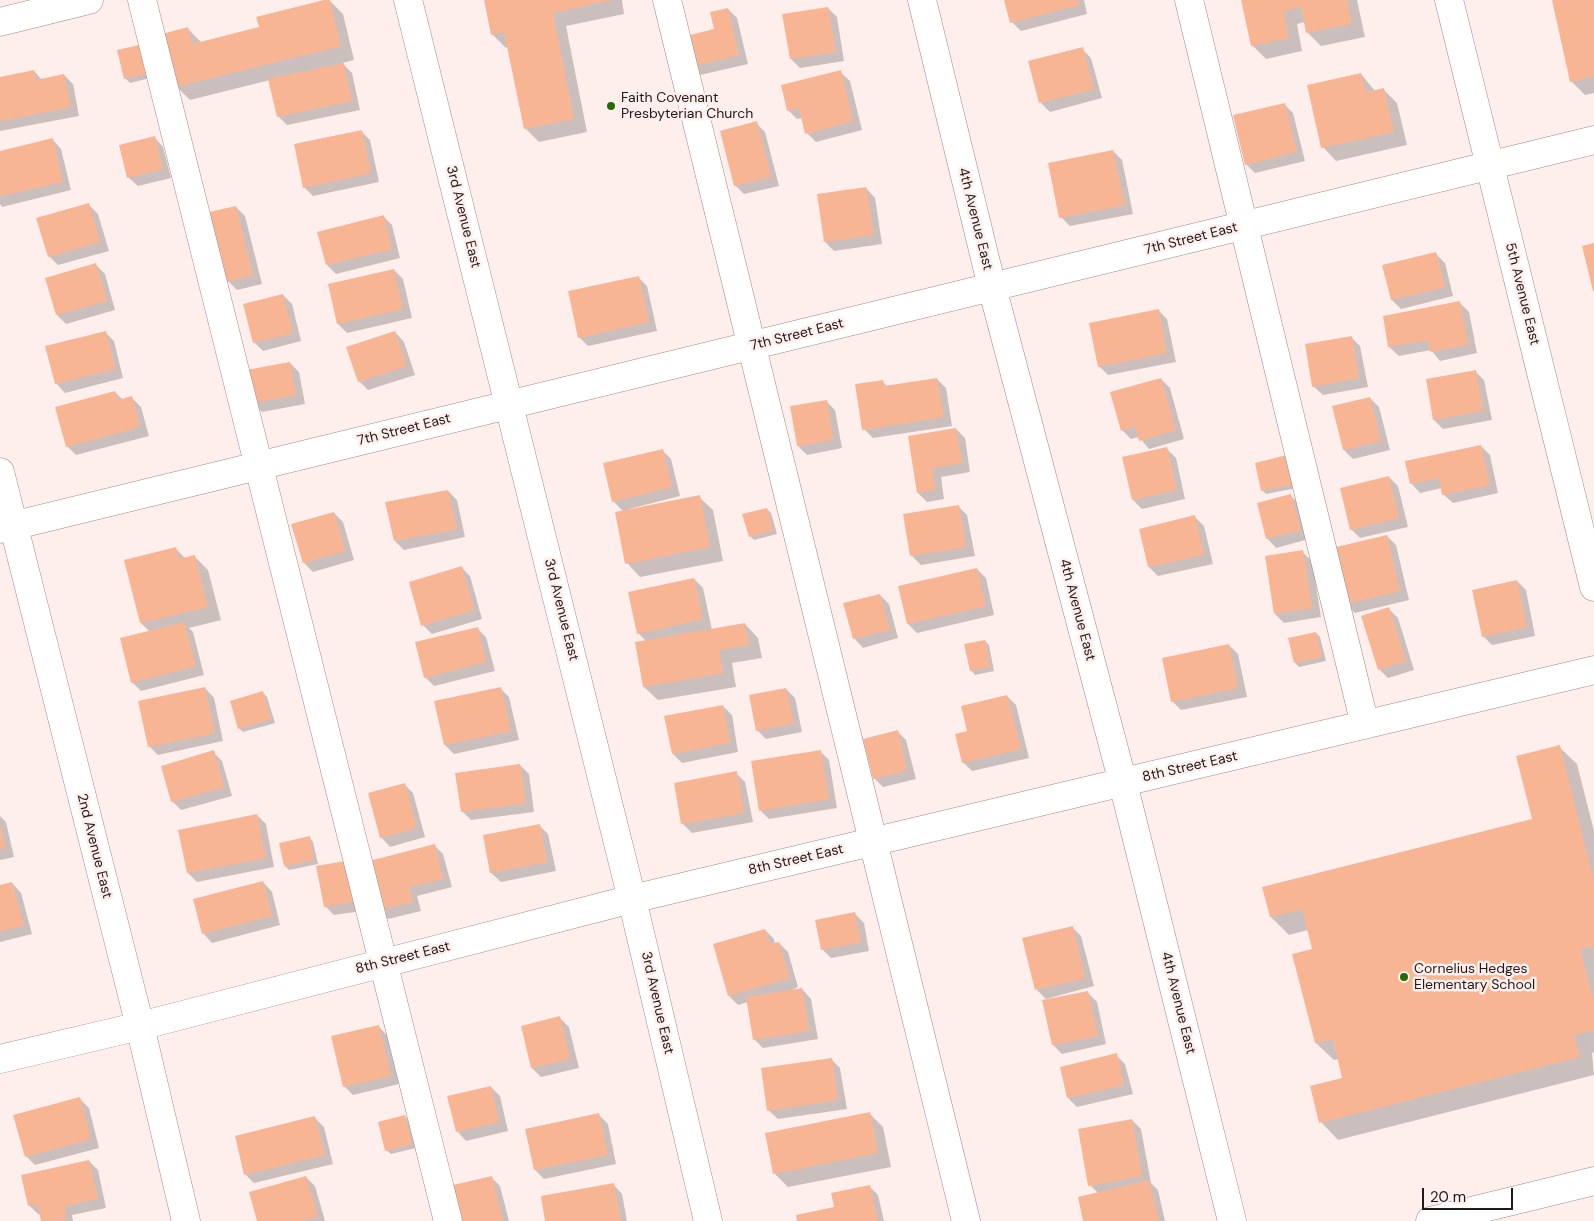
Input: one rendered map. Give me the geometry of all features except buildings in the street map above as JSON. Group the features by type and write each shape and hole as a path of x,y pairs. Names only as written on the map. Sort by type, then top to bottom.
{"street":[{"path":"0,22 89,0"},
{"path":"142,0 448,1221"},
{"name":"3rd Avenue East","path":"408,0 632,899 708,1221"},
{"path":"667,0 966,1221"},
{"name":"4th Avenue East","path":"922,0 992,287 1123,783 1232,1221"},
{"path":"1189,0 1246,226 1365,725"},
{"name":"5th Avenue East","path":"1449,0 1594,588"},
{"name":"7th Street East","path":"7,527 1594,140"},
{"name":"2nd Avenue East","path":"0,472 7,527 140,1026 186,1221"},
{"name":"8th Street East","path":"0,1059 140,1026 632,899 1594,670"},
{"path":"1430,1221 1490,1214 1594,1181"}],"place":[{"name":"Faith Covenant Presbyterian Church","path":"611,106"},
{"name":"Cornelius Hedges Elementary School","path":"1404,977"}]}
